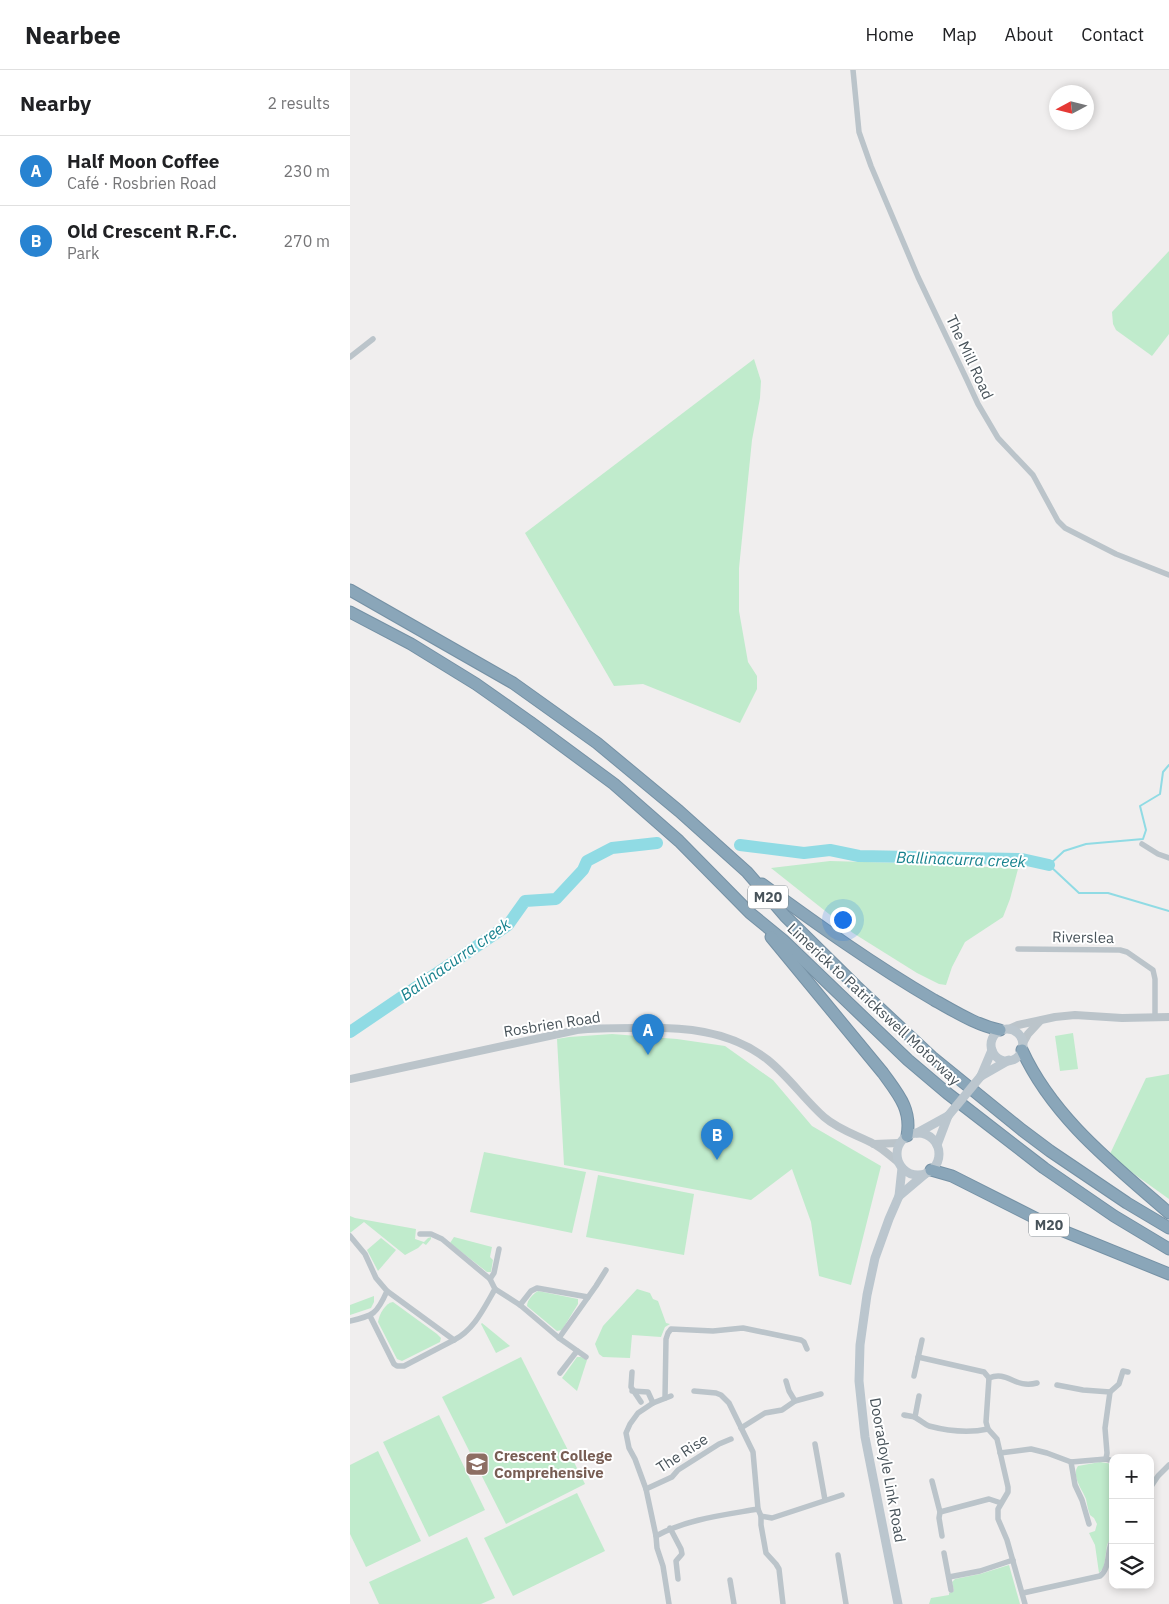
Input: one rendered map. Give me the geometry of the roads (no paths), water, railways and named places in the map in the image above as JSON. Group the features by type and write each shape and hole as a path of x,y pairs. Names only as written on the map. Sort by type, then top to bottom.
{"highway":[{"name":"Limerick to Patrickswell Motorway","path":"350,590 513,683 597,743 679,811 747,872 785,916 932,1057 1050,1151 1169,1228"},
{"name":"Limerick to Patrickswell Motorway","path":"350,612 411,644 476,684 614,784 679,840 750,913 783,940 908,1060 987,1125 1050,1173 1114,1216 1169,1249"},
{"name":"M20","path":"747,872 846,945 915,989 975,1023 1005,1030"},
{"name":"M20","path":"750,913 900,1096 908,1118 908,1137"},
{"path":"1022,1046 1032,1072 1042,1087 1097,1150 1169,1213"},
{"name":"M20","path":"928,1172 952,1176 1051,1226 1169,1274"}],"main road":[{"path":"948,1116 908,1137 897,1149 900,1165 913,1174 928,1172 936,1165 938,1158 937,1145 948,1116 981,1076 992,1050 991,1045 994,1036 1005,1030 1018,1034 1022,1046 1017,1057 981,1076"},
{"path":"992,1050 998,1058 1009,1060"},
{"path":"908,1137 929,1136 937,1145"},
{"name":"Dooradoyle Link Road","path":"898,1604 865,1437 859,1381 860,1345 874,1258 899,1196 900,1165"},
{"name":"Dooradoyle Link Road","path":"899,1196 928,1172"}],"street":[{"name":"The Mill Road","path":"853,70 859,132 870,166 918,277 978,404 998,438 1033,475 1058,521 1065,528 1116,554 1169,575"},
{"path":"350,357 373,339"},
{"path":"1142,844 1158,854 1169,858"},
{"name":"Riverslea","path":"1018,950 1089,949 1127,952 1153,970 1155,979 1155,1017"},
{"path":"1005,1030 1018,1025 1055,1017 1075,1015 1122,1018 1169,1017"},
{"path":"1022,1046 1028,1034 1040,1021"},
{"name":"Rosbrien Road","path":"350,1079 577,1030 616,1028 692,1029 722,1036 750,1048 767,1059 784,1074 824,1117 845,1131 874,1144 900,1165"},
{"name":"Rosbrien Road","path":"874,1144 908,1137"},
{"path":"420,1234 431,1234 442,1239 490,1280 495,1289 520,1305 559,1338 586,1357"},
{"path":"350,1236 365,1254 376,1278 387,1291 454,1340"},
{"path":"490,1280 494,1273 499,1249"},
{"path":"559,1338 606,1270"},
{"path":"520,1305 531,1291 537,1288 588,1297"},
{"path":"370,1316 394,1364 404,1366 462,1336 474,1322 495,1289"},
{"path":"350,1322 370,1316 379,1307 387,1291"},
{"path":"669,1604 663,1566 657,1548 646,1489 629,1448 626,1433 638,1413 653,1403 668,1397 666,1339 668,1333 671,1329 713,1331 744,1328 801,1340 807,1349"},
{"path":"914,1376 922,1340"},
{"path":"560,1373 577,1351"},
{"path":"918,1357 984,1372 989,1378 986,1411 988,1429 996,1435 1008,1487 1008,1492 998,1509 998,1519 1026,1604"},
{"path":"1109,1454 1106,1423 1110,1392 1119,1384 1122,1371 1128,1372"},
{"path":"632,1372 632,1391 641,1402"},
{"path":"989,1378 1000,1375 1024,1385 1037,1383"},
{"path":"786,1381 794,1401"},
{"path":"1057,1385 1083,1390 1110,1392"},
{"path":"632,1391 648,1392 653,1403"},
{"path":"694,1391 716,1393 729,1403 753,1452 758,1509 762,1516 761,1525 766,1553 779,1569 783,1604"},
{"path":"741,1428 765,1412 782,1410 794,1401 821,1394"},
{"path":"915,1417 919,1396"},
{"path":"904,1415 915,1417 929,1426 962,1431 988,1429"},
{"name":"The Rise","path":"646,1489 672,1477 678,1470 719,1444 731,1439"},
{"path":"815,1444 825,1500"},
{"path":"1000,1453 1031,1449 1071,1462 1109,1460"},
{"path":"1071,1462 1075,1485 1082,1500 1089,1524"},
{"path":"1154,1482 1169,1465"},
{"path":"1154,1474 1158,1476"},
{"path":"932,1481 940,1512 942,1536"},
{"path":"762,1516 772,1518 842,1495"},
{"path":"940,1512 989,1499 1001,1503"},
{"path":"656,1536 670,1528 687,1523 758,1509"},
{"path":"670,1528 682,1554 676,1561 678,1578"},
{"path":"1023,1593 1100,1576 1107,1568 1111,1544"},
{"path":"944,1554 951,1590"},
{"path":"838,1555 846,1604"},
{"path":"948,1577 980,1571 1013,1560"},
{"path":"730,1580 734,1604"}],"waterway":[{"path":"1169,765 1163,772 1160,794 1140,806 1146,830 1143,839 1086,844 1064,851 1049,865 1079,893 1108,893 1169,911"},
{"name":"Ballinacurra creek","path":"350,1032 508,925 525,901 556,899 583,870 587,861 612,848 657,843"},
{"name":"Ballinacurra creek","path":"740,845 804,853 830,850 859,856 1022,859 1049,865"}],"place":[{"name":"Half Moon Coffee","path":"648,1055"},
{"name":"Old Crescent R.F.C.","path":"717,1160"},
{"name":"Crescent College Comprehensive","path":"477,1464"}]}
